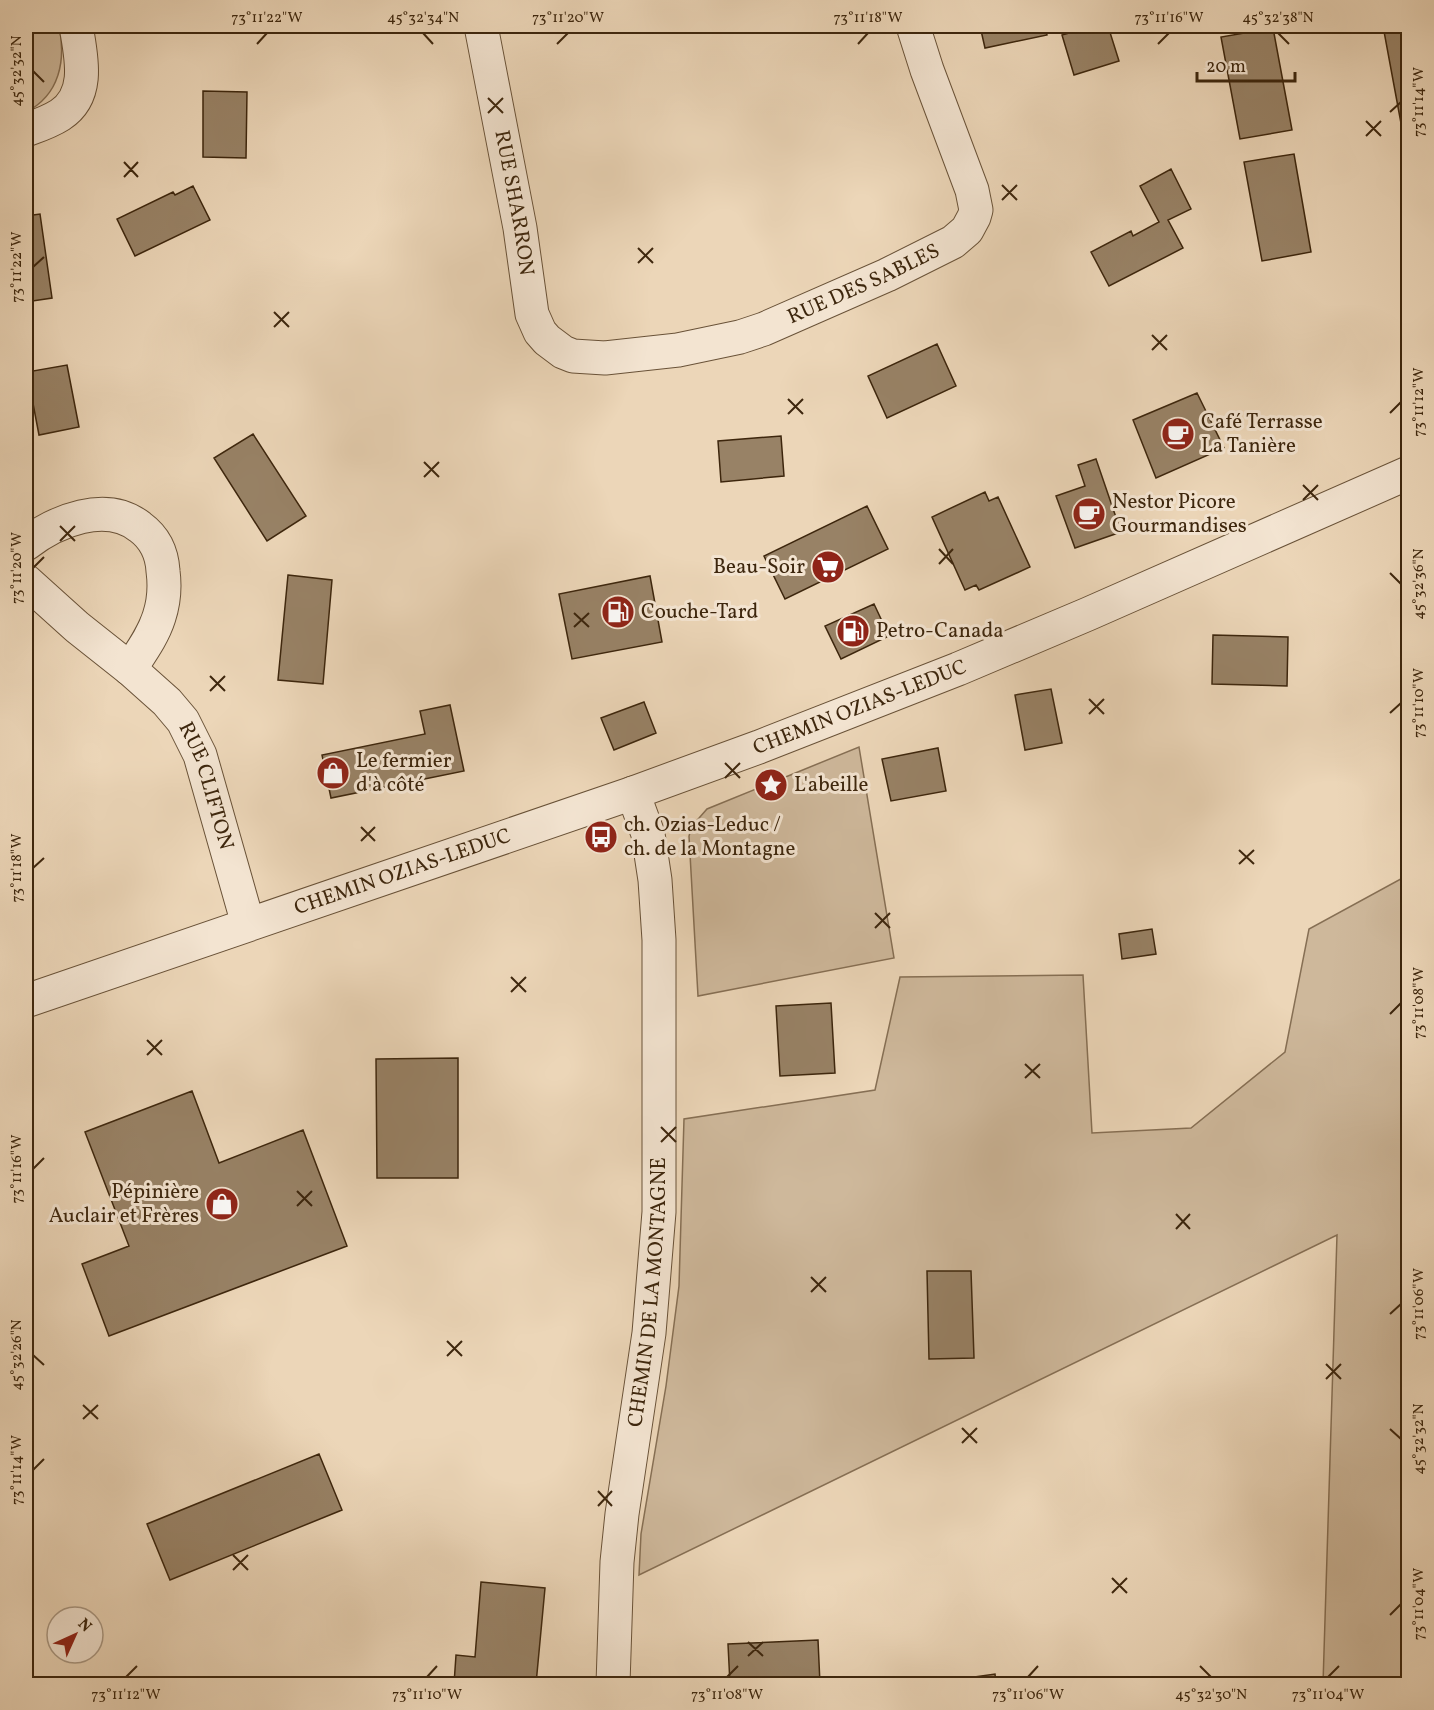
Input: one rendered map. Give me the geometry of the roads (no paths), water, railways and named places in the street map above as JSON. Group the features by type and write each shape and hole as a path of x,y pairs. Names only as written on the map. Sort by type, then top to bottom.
{"street":[{"path":"26,130 60,115 74,102 78,94 82,76 76,26"},
{"name":"RUE SHARRON","path":"481,26 520,228 529,304 536,324 547,340"},
{"name":"RUE DES SABLES","path":"547,340 563,352 573,356 605,358 678,350 740,337 868,284 933,253 962,236 974,217 975,202 913,26"},
{"name":"CHEMIN OZIAS-LEDUC","path":"26,1002 248,924 633,794 759,747 958,669 1408,473"},
{"path":"26,544 38,535 65,522 101,514 130,520 153,539 162,557 164,577 162,602 155,628 130,669"},
{"name":"RUE CLIFTON","path":"26,581 172,707 193,738 200,755 248,924"},
{"name":"CHEMIN DE LA MONTAGNE","path":"613,1684 617,1562 622,1514 650,1333 659,1212 659,940 655,880 648,834 633,794"}],"place":[{"name":"Café Terrasse La Tanière","path":"1178,434"},
{"name":"Nestor Picore Gourmandises","path":"1089,514"},
{"name":"Beau-Soir","path":"828,567"},
{"name":"Couche-Tard","path":"618,612"},
{"name":"Petro-Canada","path":"853,631"},
{"name":"Le fermier d'à côté","path":"333,773"},
{"name":"L'abeille","path":"771,785"},
{"name":"ch. Ozias-Leduc / ch. de la Montagne","path":"601,837"},
{"name":"Pépinière Auclair et Frères","path":"222,1204"}]}
